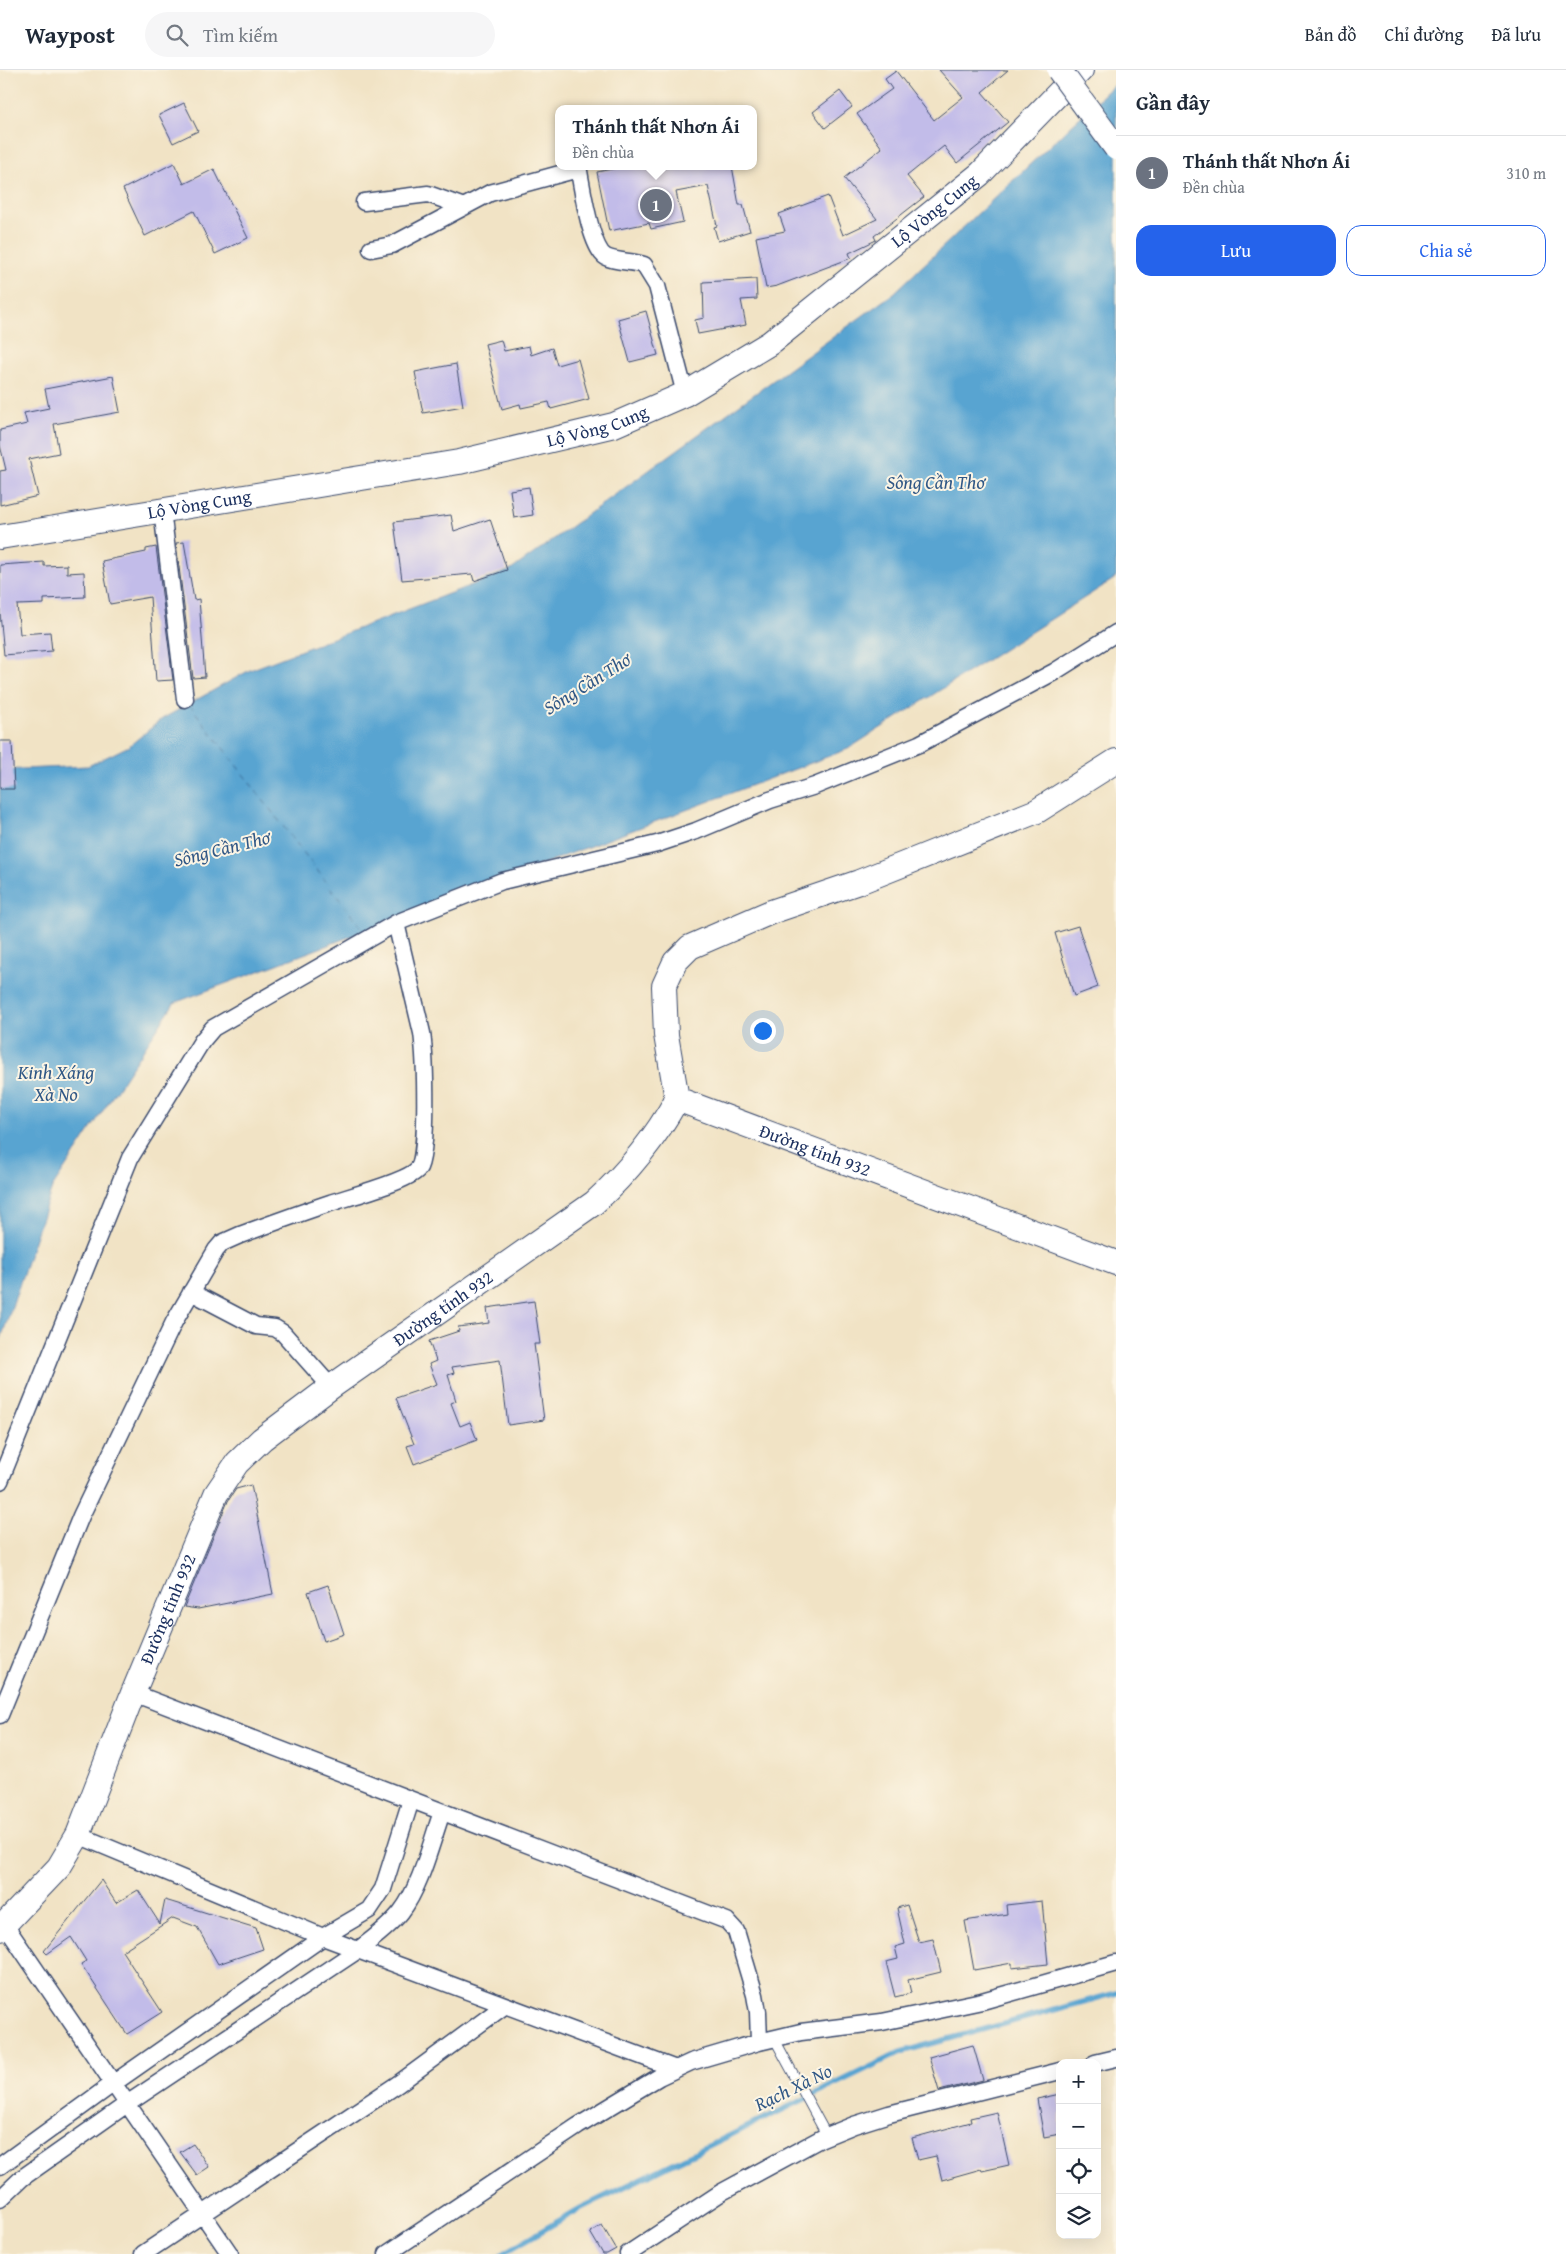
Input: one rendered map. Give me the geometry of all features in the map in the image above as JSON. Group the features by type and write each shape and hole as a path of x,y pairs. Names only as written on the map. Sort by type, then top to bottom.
{"main road":[{"path":"1059,70 1116,148"},
{"name":"Lộ Vòng Cung","path":"0,537 459,462 614,425 685,394 770,342 972,180 1081,70"},
{"path":"677,1099 666,1035 664,986 675,962 690,947 771,912 860,882 1037,811 1116,761"},
{"name":"Đường tỉnh 932","path":"2,1927 59,1867 78,1835 216,1494 226,1478 249,1450 262,1439 594,1202 631,1168 648,1146 677,1099 1116,1263"}],"street":[{"path":"371,249 392,245 490,193 571,170"},
{"path":"578,170 594,239 601,254 608,258 644,264 657,286 685,394"},
{"path":"364,202 428,194 464,207"},
{"path":"162,510 186,699"},
{"path":"0,1481 130,1158 202,1041 213,1028 366,935 502,881 657,844 696,831 770,800 861,768 919,744 1054,672 1116,633"},
{"path":"0,1715 82,1516 174,1322 209,1260 222,1243 287,1218 382,1186 413,1173 419,1168 423,1152 424,1050 422,1033 396,923"},
{"path":"191,1292 256,1326 275,1328 283,1333 331,1388"},
{"path":"134,1693 727,1921 733,1925 736,1931 766,2040"},
{"path":"0,2166 323,1937 362,1915 379,1897 411,1800"},
{"path":"0,2199 22,2178 127,2104 358,1950 385,1929 401,1912 411,1896 442,1812"},
{"path":"78,1835 323,1937 676,2069"},
{"path":"2,1927 114,2084 230,2254"},
{"path":"388,2254 578,2126 691,2062 801,2032 882,2022 982,2001 1116,1963"},
{"path":"143,2254 398,2084 504,2006"},
{"path":"1101,2062 1116,2058"},
{"path":"628,2254 722,2192 824,2131 854,2125 889,2114 1056,2072"}],"lane":[{"path":"766,2040 783,2055 824,2131"}],"water":[{"name":"Sông Cần Thơ","path":"1116,83 1116,576 1114,579 848,749 174,1003 52,1188 0,1342 0,770 88,766 129,746 162,719 250,670 511,570 894,293"}],"building":[{"path":"939,70 1008,70 982,92 1008,122 957,163 944,146 907,176 924,197 874,236 876,240 849,253 851,258 777,286 766,288 756,237 785,231 779,214 828,196 843,235 877,219 844,178 882,148 857,114 892,89 885,79 896,71 934,120 963,97"},
{"path":"840,91 852,107 825,128 813,112"},
{"path":"184,103 198,131 173,143 159,115"},
{"path":"174,163 184,184 214,169 248,238 215,254 194,211 145,236 123,189"},
{"path":"607,170 733,170 739,205 743,205 750,231 718,241 714,227 717,226 708,186 676,192 683,222 651,229 649,223 609,231 597,172"},
{"path":"756,279 757,299 741,300 746,325 698,334 695,320 704,318 703,282"},
{"path":"646,311 658,355 630,362 618,319"},
{"path":"501,340 504,351 529,346 531,355 552,348 557,365 578,359 589,399 551,409 549,402 521,408 520,404 502,409 485,344"},
{"path":"456,364 463,406 423,413 415,372"},
{"path":"113,376 120,412 54,424 59,453 29,459 38,496 0,505 0,471 6,470 0,445 0,430 27,424 24,413 49,408 45,389"},
{"path":"529,487 533,515 514,518 510,490"},
{"path":"451,515 454,531 490,519 507,570 474,581 472,574 402,580 394,522"},
{"path":"184,542 194,600 199,599 205,677 193,678 176,543"},
{"path":"156,547 173,680 156,681 150,597 110,604 102,561 146,552 146,549"},
{"path":"44,562 44,566 67,565 67,573 84,572 85,597 44,599 44,604 17,605 20,634 50,632 52,651 4,655 0,613 0,565"},
{"path":"0,741 12,741 14,789 0,789"},
{"path":"1078,926 1098,987 1074,996 1055,933"},
{"path":"534,1301 540,1344 534,1344 544,1420 508,1425 500,1360 452,1367 454,1373 448,1375 456,1401 451,1403 460,1426 470,1422 477,1440 414,1464 407,1446 414,1444 396,1398 437,1384 429,1364 436,1361 429,1341 459,1331 458,1327 489,1323 487,1308"},
{"path":"251,1485 273,1594 198,1609 184,1607 228,1501 236,1489"},
{"path":"328,1585 344,1634 324,1641 308,1592"},
{"path":"101,1880 116,1903 138,1890 160,1924 165,1900 256,1928 263,1949 218,1964 197,1927 173,1918 122,1951 162,2012 127,2034 81,1964 86,1961 71,1937 47,1954 44,1951"},
{"path":"1042,1901 1048,1964 1012,1968 1012,1963 974,1970 965,1921 1007,1914 1006,1905"},
{"path":"907,1905 919,1942 933,1939 941,1972 908,1980 911,1993 895,1997 886,1962 898,1959 895,1947 905,1944 897,1908"},
{"path":"973,2045 983,2080 939,2091 929,2057"},
{"path":"1056,2095 1056,2135 1044,2137 1037,2099"},
{"path":"997,2112 1009,2165 982,2171 981,2169 942,2180 936,2156 918,2160 912,2138 971,2122 970,2118"},
{"path":"193,2144 209,2167 197,2175 180,2152"},
{"path":"602,2225 616,2249 607,2254 603,2254 590,2232"}],"waterway":[{"name":"Rạch Xà No","path":"502,2254 581,2208 901,2052 1116,1993"}],"ferry route":[{"path":"189,704 364,931"}],"place":[{"name":"Thánh thất Nhơn Ái","path":"656,205"}],"water label":[{"name":"Kinh Xáng Xà No","path":"56,1083"}]}
